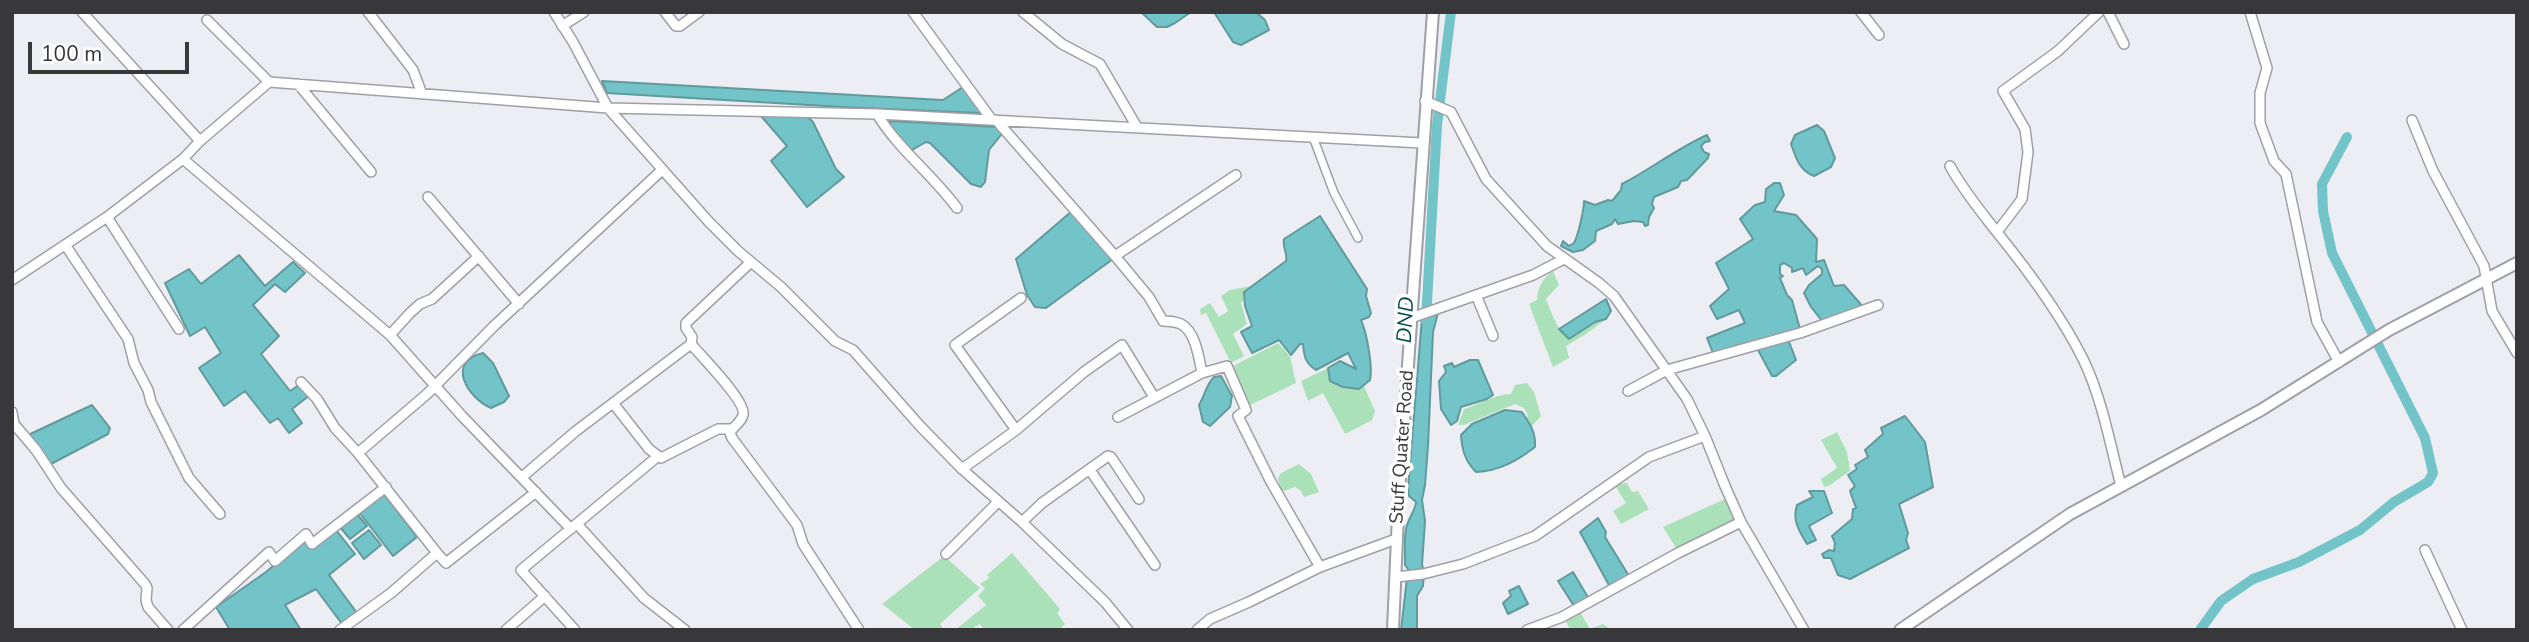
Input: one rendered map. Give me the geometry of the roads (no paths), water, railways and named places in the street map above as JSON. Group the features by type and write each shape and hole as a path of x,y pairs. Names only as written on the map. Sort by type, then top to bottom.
{"street":[{"path":"82,12 200,141"},
{"path":"368,12 413,70 422,94"},
{"path":"554,12 608,108 709,222 781,287 835,341 853,350 962,469 1105,602 1128,630"},
{"path":"562,26 584,12"},
{"path":"665,12 676,26 699,12"},
{"path":"913,12 994,120 1115,256 1149,297 1163,321 1180,323 1185,327 1195,345 1202,373"},
{"path":"1023,12 1062,44 1100,64 1137,127"},
{"name":"Stuff Quater Road","path":"1393,630 1401,576 1396,539 1416,317 1422,143 1429,103 1433,12"},
{"path":"1861,12 1879,34"},
{"path":"1997,232 2022,199 2028,152 2025,129 2003,91 2058,51 2099,12"},
{"path":"2108,12 2123,44"},
{"path":"2250,12 2267,68 2260,93 2260,122 2274,161 2286,174 2317,322 2339,362"},
{"path":"207,20 269,82 608,108 877,114 1422,143"},
{"path":"12,280 107,217 183,159 269,82"},
{"path":"298,84 371,172"},
{"path":"1429,103 1451,112 1486,179 1547,246 1614,296 1667,370 1687,399 1741,522 1804,630"},
{"path":"877,114 890,134 938,183 957,208"},
{"path":"2412,120 2433,171 2484,266 2492,311 2517,353"},
{"path":"1312,137 1334,193 1358,238"},
{"path":"183,159 390,335 536,492 644,598 685,630"},
{"path":"1950,166 1974,205 1997,232 2054,312 2083,360 2100,405 2121,486"},
{"path":"358,453 662,170"},
{"path":"1115,256 1236,175"},
{"path":"428,197 519,304"},
{"path":"107,217 179,328"},
{"path":"66,246 128,340 134,363 151,402 189,478 220,514"},
{"path":"390,335 419,304 432,299 480,256"},
{"path":"1416,317 1533,275 1564,259"},
{"path":"522,477 691,344 692,337 686,323 751,262"},
{"path":"1901,630 2070,514 2260,410 2389,330 2517,263"},
{"path":"1476,295 1493,336"},
{"path":"1016,430 955,345 1021,298"},
{"path":"1628,391 1667,370 1800,333 1878,306"},
{"path":"691,344 740,402 743,415 731,429 732,438 797,525 803,544 859,630"},
{"path":"962,469 1016,430 1084,372 1122,345 1154,397"},
{"path":"1118,417 1202,373 1227,366 1246,410 1238,416 1271,482 1320,567"},
{"path":"301,382 317,399 335,428 446,563 536,492"},
{"path":"613,403 657,457"},
{"path":"12,412 14,424 36,450 61,488 145,584 148,607 168,630"},
{"path":"575,630 521,570 657,457 668,456 718,429 731,429"},
{"path":"1401,576 1423,574 1463,564 1535,536 1649,457 1705,436"},
{"path":"1022,523 1042,503 1108,456 1139,499"},
{"path":"1090,470 1155,565"},
{"path":"183,630 269,552 275,561 306,534 312,544 386,487"},
{"path":"946,554 998,502"},
{"path":"1527,630 1562,617 1741,522"},
{"path":"1196,630 1210,619 1250,603 1320,567 1396,539"},
{"path":"2425,550 2462,630"},
{"path":"340,630 391,593 437,553"},
{"path":"506,630 545,596"}],"water":[{"path":"1141,12 1191,12 1167,27 1157,27"},
{"path":"1214,12 1256,12 1265,20 1269,30 1241,45 1233,42"},
{"path":"602,81 943,100 963,87 981,113 607,93"},
{"path":"761,116 807,116 813,122 836,169 844,177 807,207 771,161 787,146"},
{"path":"889,123 997,127 1001,130 1001,135 989,150 985,182 981,187 971,184 930,143 926,142 912,150 897,137"},
{"path":"1817,125 1824,131 1835,158 1831,167 1814,176 1801,167 1791,144 1795,135"},
{"path":"1707,135 1710,141 1701,146 1704,152 1709,154 1708,158 1687,180 1681,181 1678,187 1654,197 1654,208 1648,225 1634,221 1618,224 1615,219 1612,224 1596,231 1595,241 1583,250 1573,252 1561,246 1563,241 1569,246 1574,243 1584,201 1595,205 1612,201 1621,190 1622,184"},
{"path":"1774,183 1780,183 1784,195 1774,211 1796,215 1817,239 1816,262 1824,260 1834,286 1844,285 1864,308 1822,321 1804,293 1822,274 1822,269 1818,266 1806,275 1803,268 1792,272 1792,268 1784,263 1780,265 1780,274 1783,276 1780,278 1792,300 1800,329 1713,353 1707,338 1745,323 1739,310 1717,319 1710,306 1729,289 1716,263 1753,239 1740,219 1755,205 1765,202 1766,189"},
{"path":"1072,211 1113,259 1046,308 1035,307 1027,295 1016,259"},
{"path":"1320,216 1367,289 1366,296 1371,313 1369,317 1361,320 1369,350 1371,374 1370,380 1359,389 1343,387 1330,381 1328,368 1340,361 1356,369 1348,353 1316,370 1306,359 1303,344 1291,355 1279,340 1252,353 1241,332 1252,326 1245,306 1244,292 1286,261 1284,239"},
{"path":"239,255 265,286 293,262 305,273 285,292 275,284 253,305 279,336 261,354 290,391 299,385 310,395 292,409 302,423 289,433 278,418 270,423 245,391 224,406 199,368 221,353 205,327 190,336 165,283 189,269 201,284"},
{"path":"1606,299 1611,311 1606,319 1595,322 1569,339 1559,329"},
{"path":"1438,313 1433,332 1428,446 1422,500 1425,521 1423,586 1417,596 1417,630 1401,630 1408,569 1405,565 1405,533 1416,502 1409,496 1408,488 1422,318"},
{"path":"1788,339 1796,360 1776,376 1772,376 1757,348"},
{"path":"483,353 493,363 509,396 504,402 491,408 468,389 464,380 465,364"},
{"path":"1470,360 1478,360 1493,395 1461,407 1457,421 1451,425 1441,409 1439,381 1446,372 1444,366 1452,363 1454,367"},
{"path":"1221,376 1232,396 1230,407 1210,426 1203,422 1199,405 1211,380"},
{"path":"92,405 110,428 108,434 49,465 26,436"},
{"path":"1505,410 1522,412 1533,432 1535,447 1507,464 1476,472 1465,455 1461,435 1472,424"},
{"path":"1905,416 1925,442 1933,487 1899,504 1908,533 1906,540 1909,548 1850,579 1838,575 1831,558 1824,558 1822,554 1829,550 1834,551 1832,536 1852,519 1853,509 1856,508 1850,491 1855,486 1848,475 1857,469 1855,465 1868,457 1865,450 1883,434 1881,428"},
{"path":"1809,491 1824,491 1832,513 1809,526 1816,540 1807,544 1795,516 1797,505 1813,497"},
{"path":"383,493 417,537 393,556 359,512"},
{"path":"357,514 367,526 350,539 340,527"},
{"path":"1598,518 1606,532 1605,537 1629,576 1610,587 1580,532"},
{"path":"336,530 355,554 329,575 357,613 342,624 316,589 285,605 301,630 230,630 216,607 266,572 305,539 312,548"},
{"path":"369,530 381,545 364,559 352,543"},
{"path":"1573,572 1589,599 1574,606 1558,581"},
{"path":"1519,586 1528,604 1508,614 1503,603 1511,596 1509,591"}],"waterway":[{"name":"DND","path":"1426,320 1437,125 1451,12"},
{"path":"2200,630 2221,601 2253,579 2299,562 2360,530 2394,502 2428,482 2433,473 2425,438 2332,253 2323,211 2322,184 2347,137"}]}
